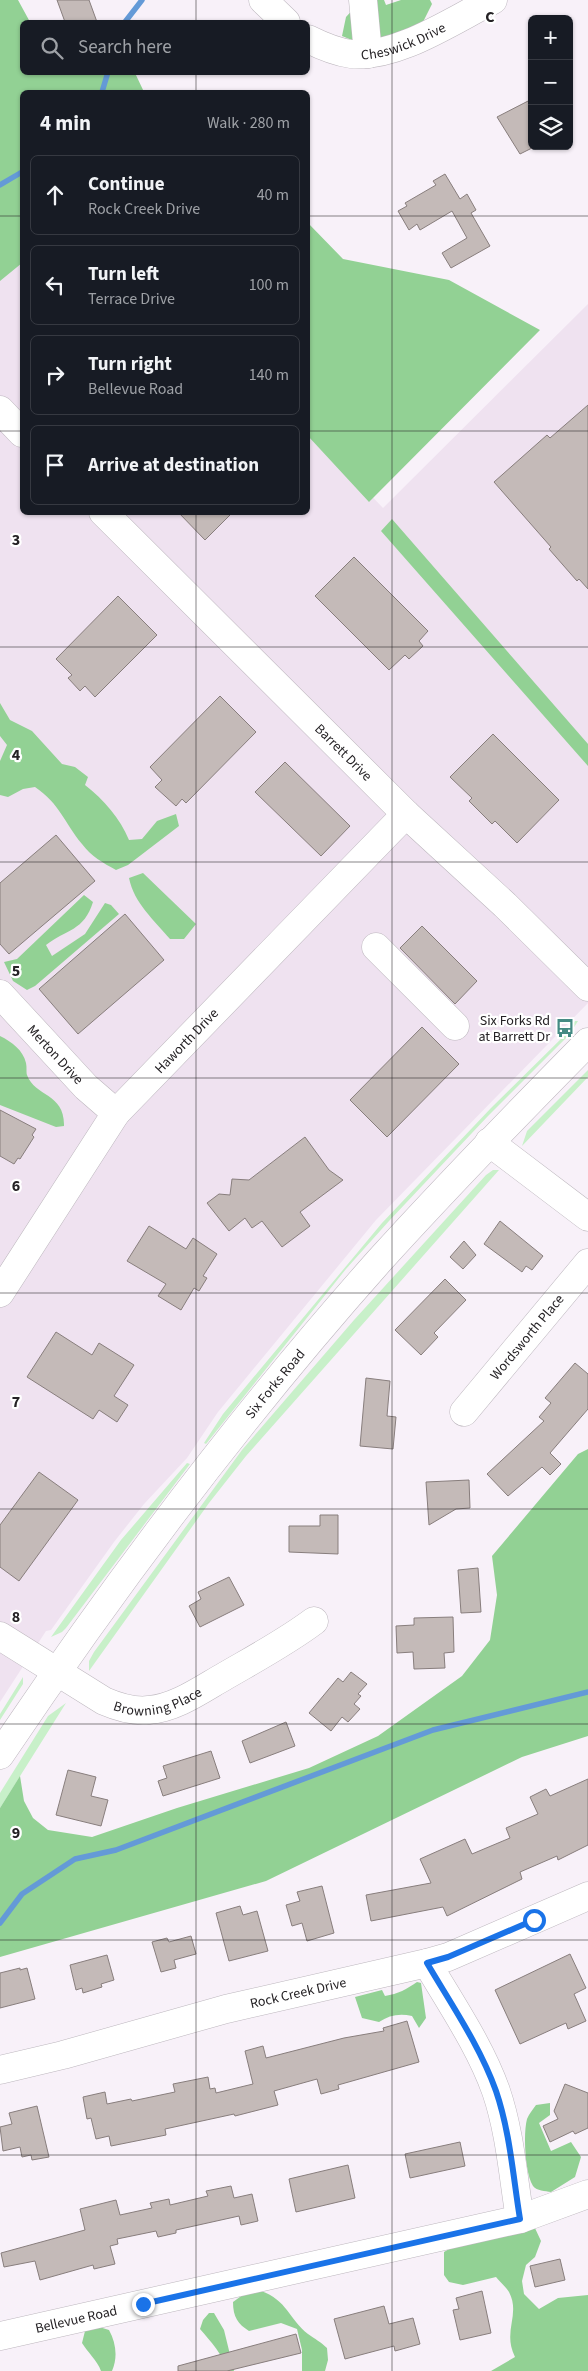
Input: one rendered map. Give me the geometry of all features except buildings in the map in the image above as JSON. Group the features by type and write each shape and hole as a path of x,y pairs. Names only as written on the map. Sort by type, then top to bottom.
{"street":[{"path":"263,0 284,20"},
{"path":"363,0 368,54"},
{"name":"Cheswick Drive","path":"310,40 327,48 345,53 368,54 402,47 493,0"},
{"path":"0,410 20,431"},
{"name":"Barrett Drive","path":"106,515 406,814 505,905 588,987"},
{"name":"Haworth Drive","path":"0,1293 116,1113 406,814"},
{"path":"376,947 455,1026"},
{"name":"Merton Drive","path":"0,994 86,1086 116,1113"},
{"name":"Six Forks Road","path":"0,1755 56,1672 125,1576 284,1374 378,1262 489,1142 588,1042"},
{"path":"489,1142 588,1217"},
{"name":"Wordsworth Place","path":"464,1412 588,1263"},
{"name":"Browning Place","path":"0,1636 87,1692 118,1708 148,1710 163,1708 190,1696 294,1636 314,1621"},
{"name":"Rock Creek Drive","path":"0,2070 63,2056 226,2009 448,1957 588,1896"},
{"path":"427,1963 482,2061 495,2089 504,2117 520,2219"},
{"name":"Bellevue Road","path":"0,2336 520,2219 588,2194"}],"shaded area":[{"path":"20,222 20,515 310,515 310,363 360,484 383,508 588,304 588,1003 376,1220 218,1412 187,1458 144,1504 114,1542 51,1630 46,1631 0,1702 0,227"}],"green space":[{"path":"0,0 18,0 29,20 20,20 20,75 136,75 143,90 20,90 20,265 0,281"},
{"path":"356,0 384,0 386,5 401,0 430,0 432,4 423,22 395,37 359,43 342,36 346,17 356,6"},
{"path":"310,225 343,259 449,280 540,330 369,502 310,438"},
{"path":"392,519 588,744 588,766 381,531"},
{"path":"0,703 10,720 32,731 62,764 75,767 88,777 85,785 111,810 129,840 142,839 157,821 176,814 179,826 128,865 116,870 89,852 56,807 35,787 23,789 8,797 0,795 0,761 7,745 0,736"},
{"path":"143,873 196,924 184,939 170,939 151,918 135,895 129,878"},
{"path":"84,895 93,902 89,912 80,924 46,945 52,956 85,934 105,903 111,905 119,914 35,986 27,990 13,981 4,962 17,959"},
{"path":"575,1021 578,1021 569,1035 488,1116 346,1269 206,1444 204,1443 223,1414 382,1223 491,1108 567,1033"},
{"path":"0,1036 20,1050 25,1058 27,1075 31,1082 60,1107 64,1126 56,1127 0,1105"},
{"path":"588,1070 588,1077 522,1146 527,1131"},
{"path":"493,1170 499,1170 246,1456 209,1503 89,1671 89,1661 94,1652 242,1450 354,1320 486,1175"},
{"path":"588,1449 588,1736 522,1757 266,1881 0,1957 0,1808 20,1776 24,1801 33,1818 48,1830 92,1837 177,1808 309,1768 378,1736 462,1676 490,1640 497,1595 492,1556 578,1454"},
{"path":"187,1463 190,1464 66,1628 51,1637 121,1540"},
{"path":"23,1677 23,1684 0,1720 0,1714"},
{"path":"66,1703 0,1808 0,1793 48,1716"},
{"path":"417,1982 421,1983 426,2018 419,2028 412,2016 408,2015 391,2016 379,2022 362,2018 355,1997 382,1990 385,1996 390,1995 402,1991"},
{"path":"550,2103 550,2115 539,2123 551,2151 571,2142 581,2157 575,2177 551,2192 539,2190 533,2186 528,2172 525,2143 527,2119 530,2113 536,2105"},
{"path":"534,2226 541,2241 535,2257 526,2265 522,2281 524,2294 539,2309 558,2298 588,2295 588,2371 491,2371 515,2357 510,2339 513,2308 509,2292 496,2277 463,2285 449,2282 444,2275 444,2252 459,2243"},
{"path":"261,2291 277,2299 308,2334 327,2348 328,2360 325,2371 302,2371 302,2350 297,2329 281,2323 249,2331 239,2323 235,2316 233,2302 244,2294"},
{"path":"209,2313 214,2313 224,2330 234,2371 227,2371 220,2354 200,2329 203,2320"},
{"path":"96,2326 109,2330 113,2340 116,2355 112,2371 101,2371 82,2343 85,2331"}],"waterway":[{"path":"127,20 142,0"},
{"path":"103,90 107,75"},
{"path":"0,185 20,173"},
{"path":"0,1923 22,1894 75,1859 116,1850 433,1730 588,1692"}],"place":[{"name":"Six Forks Rd at Barrett Dr","path":"565,1028"}],"route":[{"path":"143,2304 520,2219 504,2117 495,2089 482,2061 427,1963 448,1957 534,1920"}]}
